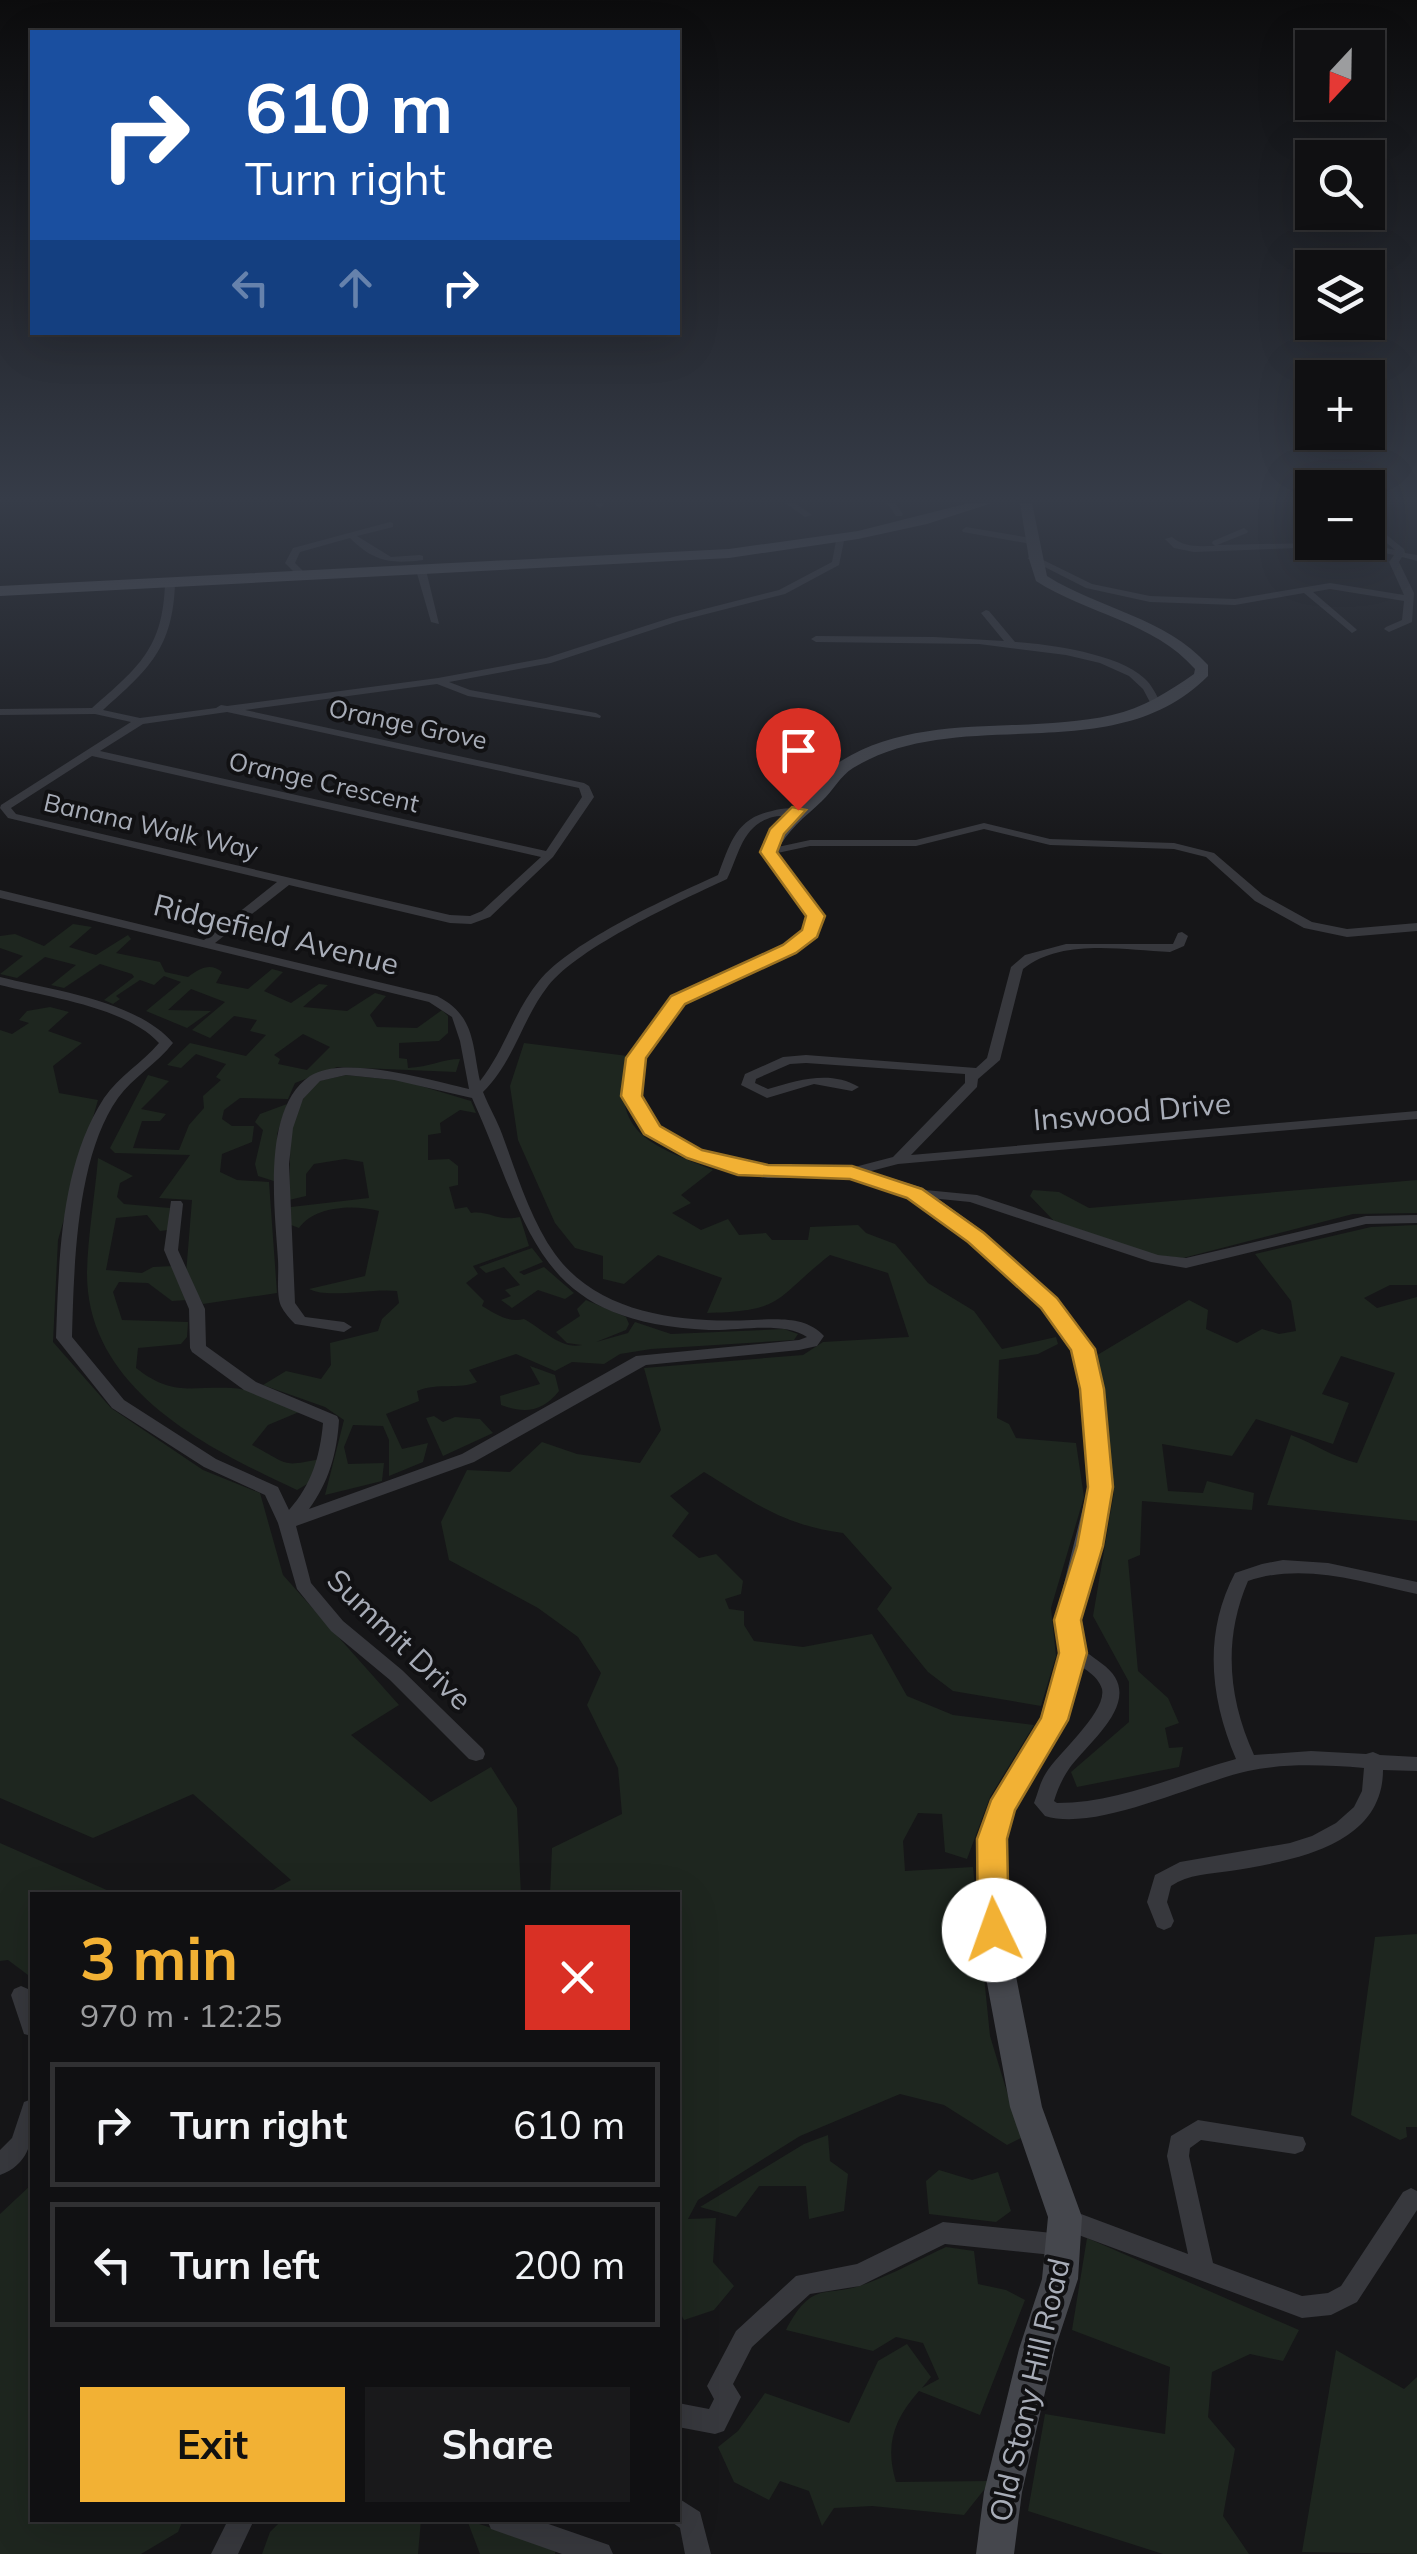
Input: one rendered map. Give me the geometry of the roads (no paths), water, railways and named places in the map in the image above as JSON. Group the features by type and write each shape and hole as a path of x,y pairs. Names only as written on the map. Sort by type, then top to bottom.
{"street":[{"path":"95,711 152,657 168,622"},
{"name":"Banana Walk Way","path":"549,855 486,914 471,920 6,814 8,804 140,722 438,681 548,661 666,622"},
{"path":"994,622 1014,647"},
{"path":"768,852 776,832 821,794 836,771 890,747 936,736 1093,727 1156,704 1201,676 1203,668 1197,659 1168,639 1131,622"},
{"path":"1343,622 1352,630"},
{"path":"1389,629 1407,622"},
{"path":"816,639 1014,647 1112,665 1149,687 1156,704"},
{"path":"438,681 468,693 596,716"},
{"name":"Orange Grove","path":"221,708 584,786 588,796 549,855"},
{"path":"0,712 95,711 140,722"},
{"name":"Orange Crescent","path":"88,752 549,855"},
{"path":"474,1094 492,1080 544,981 569,961 723,878 737,836 758,816 798,810"},
{"path":"768,852 824,842 916,843 984,826 1062,843 1174,846 1210,855 1259,898 1308,925 1346,933 1417,927"},
{"name":"Old Stony Hill Road","path":"768,852 816,916 810,933 789,949 678,1000 636,1058 632,1096 652,1130 694,1154 738,1168 852,1172 915,1193 976,1237 1049,1303 1083,1349 1092,1389 1101,1487 1090,1546 1068,1620 1073,1653 1054,1720 1001,1808 992,1839 991,1904 1026,2107 1064,2232 1060,2279 1036,2348 1003,2492 995,2554"},
{"path":"208,943 287,880"},
{"name":"Ridgefield Avenue","path":"0,894 432,999 458,1016 474,1094"},
{"path":"898,1160 993,1060 1017,967 1024,959 1048,948 1170,948 1178,946 1182,936"},
{"name":"Summit Drive","path":"0,980 123,1016 161,1034 166,1043 111,1098 90,1148 66,1241 64,1338 118,1404 210,1463 272,1490 287,1523 303,1585 337,1626 396,1676 476,1754"},
{"path":"852,1087 814,1080 767,1094 748,1085 750,1077 762,1070 806,1058 959,1067 974,1076"},
{"path":"287,1523 468,1458 642,1360 799,1345 812,1342 816,1336 798,1326 778,1324 704,1327 655,1320 581,1287 549,1257 488,1115 474,1094 343,1071 310,1079 302,1089 286,1116 281,1153 287,1304 300,1321 344,1327"},
{"name":"Inswood Drive","path":"852,1172 898,1160 1417,1115"},
{"path":"915,1193 972,1198 1156,1259 1186,1263 1366,1220 1417,1219"},
{"path":"176,1204 172,1250 196,1309 198,1348 250,1386 331,1420 329,1454 314,1495 287,1523"},
{"path":"1248,1764 1230,1728 1223,1688 1221,1630 1241,1577 1265,1566 1298,1565 1417,1588"},
{"path":"1073,1653 1103,1673 1112,1684 1113,1702 1100,1724 1066,1754 1052,1776 1044,1803 1052,1811 1088,1811 1248,1764 1310,1756 1417,1764"},
{"path":"1164,1921 1157,1902 1162,1881 1180,1870 1309,1846 1338,1834 1360,1814 1372,1792 1374,1760"},
{"path":"21,1995 30,2021"},
{"path":"0,2165 20,2144 30,2115"},
{"path":"1203,2270 1178,2156 1179,2143 1198,2130 1295,2144"},
{"path":"680,2415 716,2422 729,2397 719,2386 744,2339 804,2284 860,2275 943,2232 1064,2232 1203,2270 1302,2307 1331,2304 1348,2294 1410,2200"},
{"path":"680,2513 690,2521 698,2554"},
{"path":"224,2554 240,2522"},
{"path":"506,2522 600,2554"}]}
